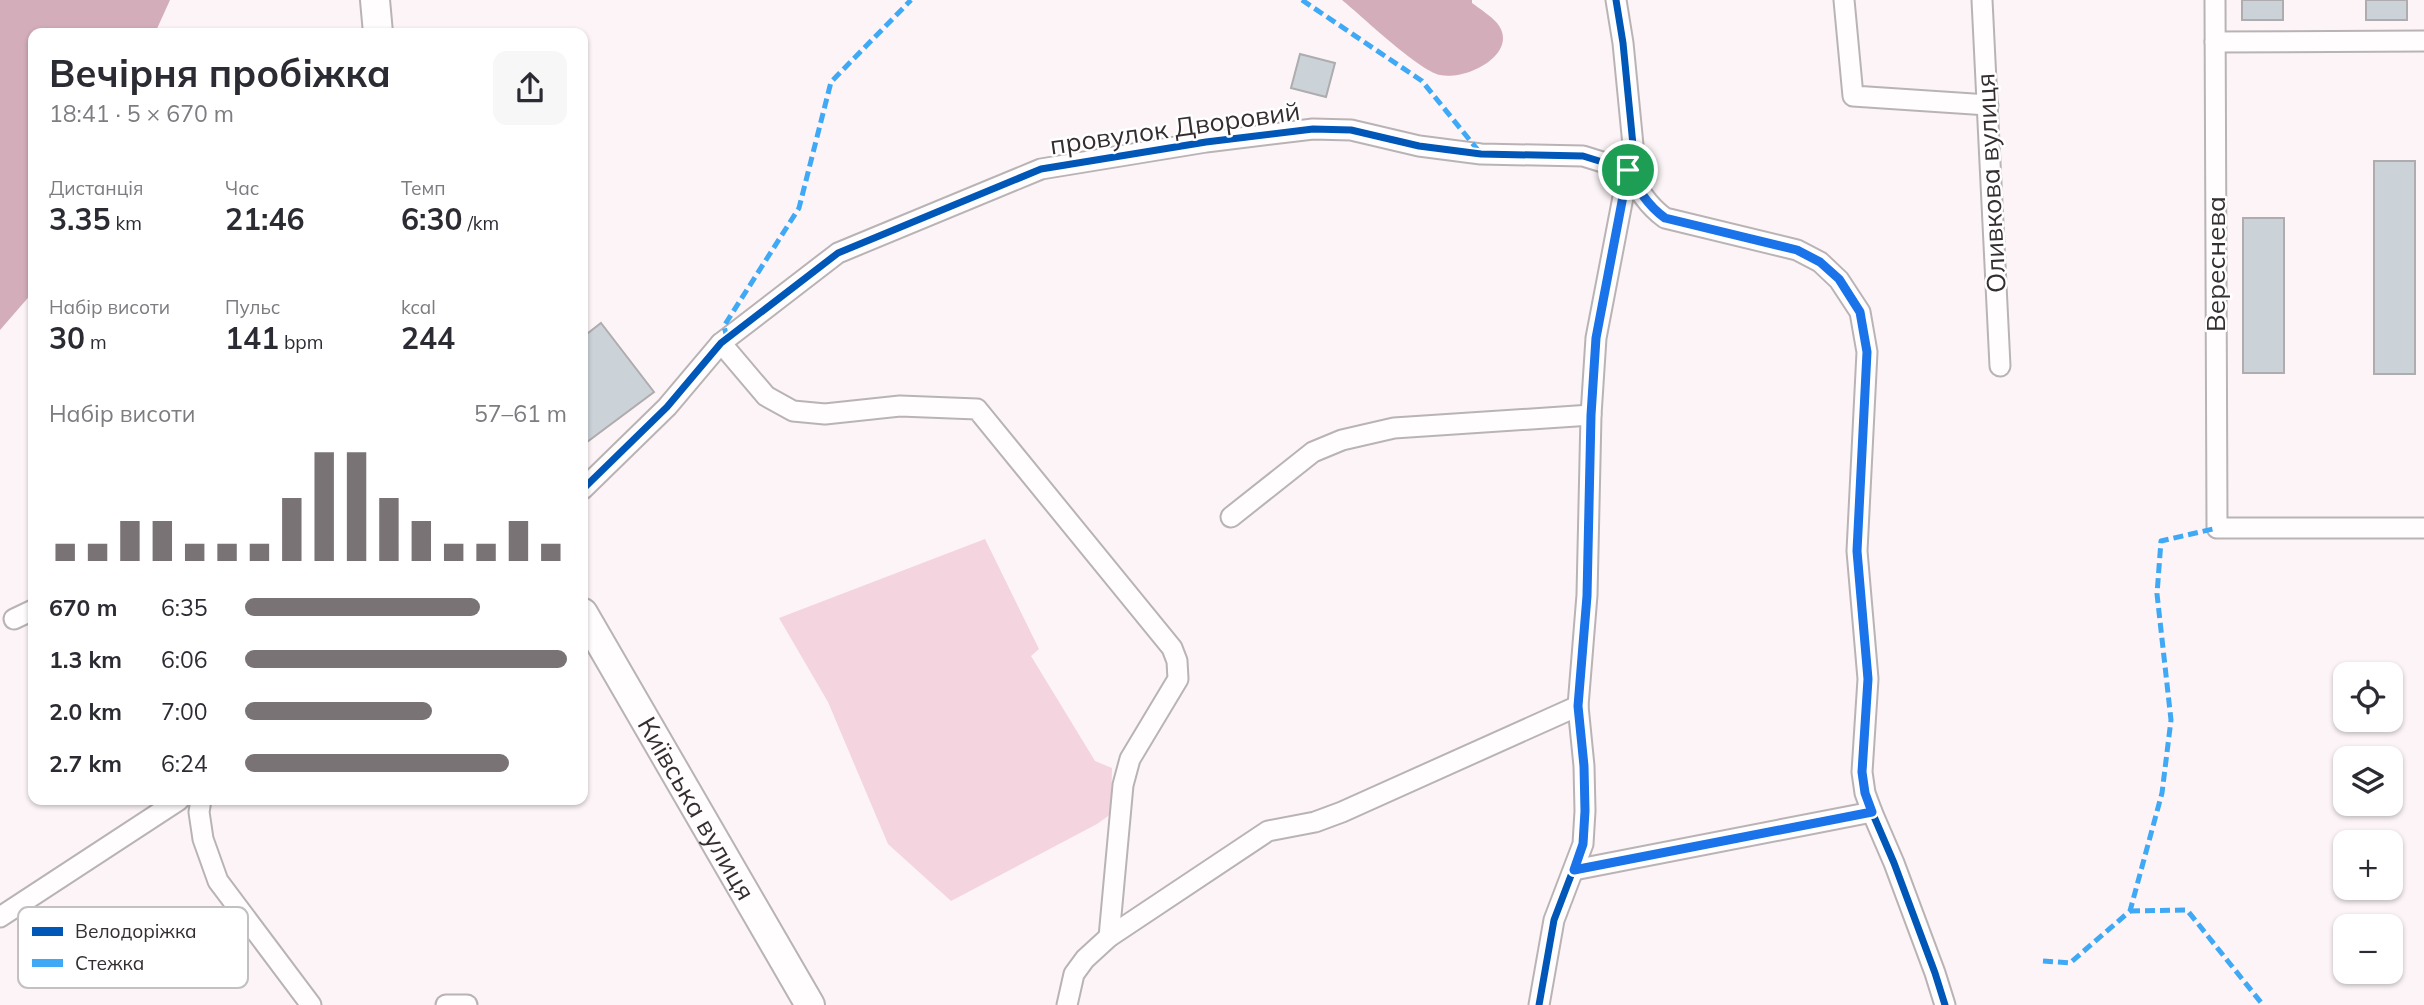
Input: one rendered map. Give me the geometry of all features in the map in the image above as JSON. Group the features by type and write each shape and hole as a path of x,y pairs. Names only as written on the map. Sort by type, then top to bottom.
{"street":[{"path":"374,0 377,28"},
{"path":"1539,1005 1554,920 1583,844 1584,766 1578,706 1587,596 1591,415 1596,338 1633,145 1616,0"},
{"path":"1844,0 1853,96 1988,105"},
{"name":"Оливкова вулиця","path":"1982,0 2000,366"},
{"name":"Вереснева","path":"2215,0 2217,528 2424,528"},
{"path":"2215,42 2424,41"},
{"name":"провулок Дворовий","path":"588,484 667,407 721,343 838,253 1041,169 1206,142 1325,129 1351,130 1419,146 1481,154 1583,156 1628,170"},
{"path":"1628,170 1638,190 1653,209 1665,218 1797,250 1820,262 1839,279 1860,312 1867,352 1857,551 1868,679 1862,772 1865,793 1894,863 1945,1005"},
{"path":"721,343 766,396 793,411 825,414 900,406 977,409 1172,648 1177,661 1178,679 1130,759 1123,785 1108,937"},
{"path":"1231,517 1313,452 1342,440 1394,428 1591,415"},
{"path":"14,619 28,612"},
{"name":"Київська вулиця","path":"588,622 810,1005"},
{"path":"1067,1005 1074,974 1108,937 1268,831 1315,822 1342,812 1578,706"},
{"path":"0,917 171,805"},
{"path":"200,805 203,839 218,881 238,907"},
{"path":"1574,870 1872,812"},
{"path":"248,921 311,1005"},
{"path":"446,1005 467,1005"}],"shaded area":[{"path":"0,0 170,0 157,28 28,28 28,298 0,330"},
{"path":"1342,0 1472,0 1472,3 1497,23 1503,34 1502,45 1497,54 1476,69 1464,74 1440,75 1418,64"},
{"path":"985,539 1039,649 1031,656 1095,761 1112,768 1111,814 951,901 888,844 828,702 779,618"}],"building":[{"path":"2242,0 2283,0 2283,20 2242,20"},
{"path":"2366,0 2407,0 2407,20 2366,20"},
{"path":"1300,54 1335,63 1326,97 1291,88"},
{"path":"2374,161 2415,161 2415,374 2374,374"},
{"path":"2243,218 2284,218 2284,373 2243,373"},
{"path":"601,323 654,392 588,441 588,333"}],"marked path":[{"path":"727,338 724,326 799,208 831,82 911,0"},
{"path":"1302,0 1422,81 1481,154"},
{"path":"2043,961 2070,963 2130,911 2162,793 2171,720 2157,594 2161,541 2217,528"},
{"path":"2130,911 2187,910 2263,1005"}],"cycle path":[{"path":"1539,1005 1554,920 1583,844 1584,766 1578,706 1587,595 1591,415 1596,338 1633,145 1616,0"},
{"path":"588,484 667,407 721,343 838,253 1041,169 1206,142 1313,129 1351,130 1419,146 1481,154 1583,156 1628,170"},
{"path":"1628,170 1653,208 1665,218 1797,250 1820,262 1839,280 1860,312 1867,352 1857,551 1868,679 1862,772 1865,793 1894,863 1945,1005"}],"route":[{"path":"1628,170 1638,190 1653,209 1665,218 1797,250 1820,262 1839,279 1860,312 1867,352 1857,551 1868,679 1862,772 1865,793 1872,812 1574,870 1583,844 1585,811 1578,706 1587,596 1591,415 1596,338 1628,170"}]}
